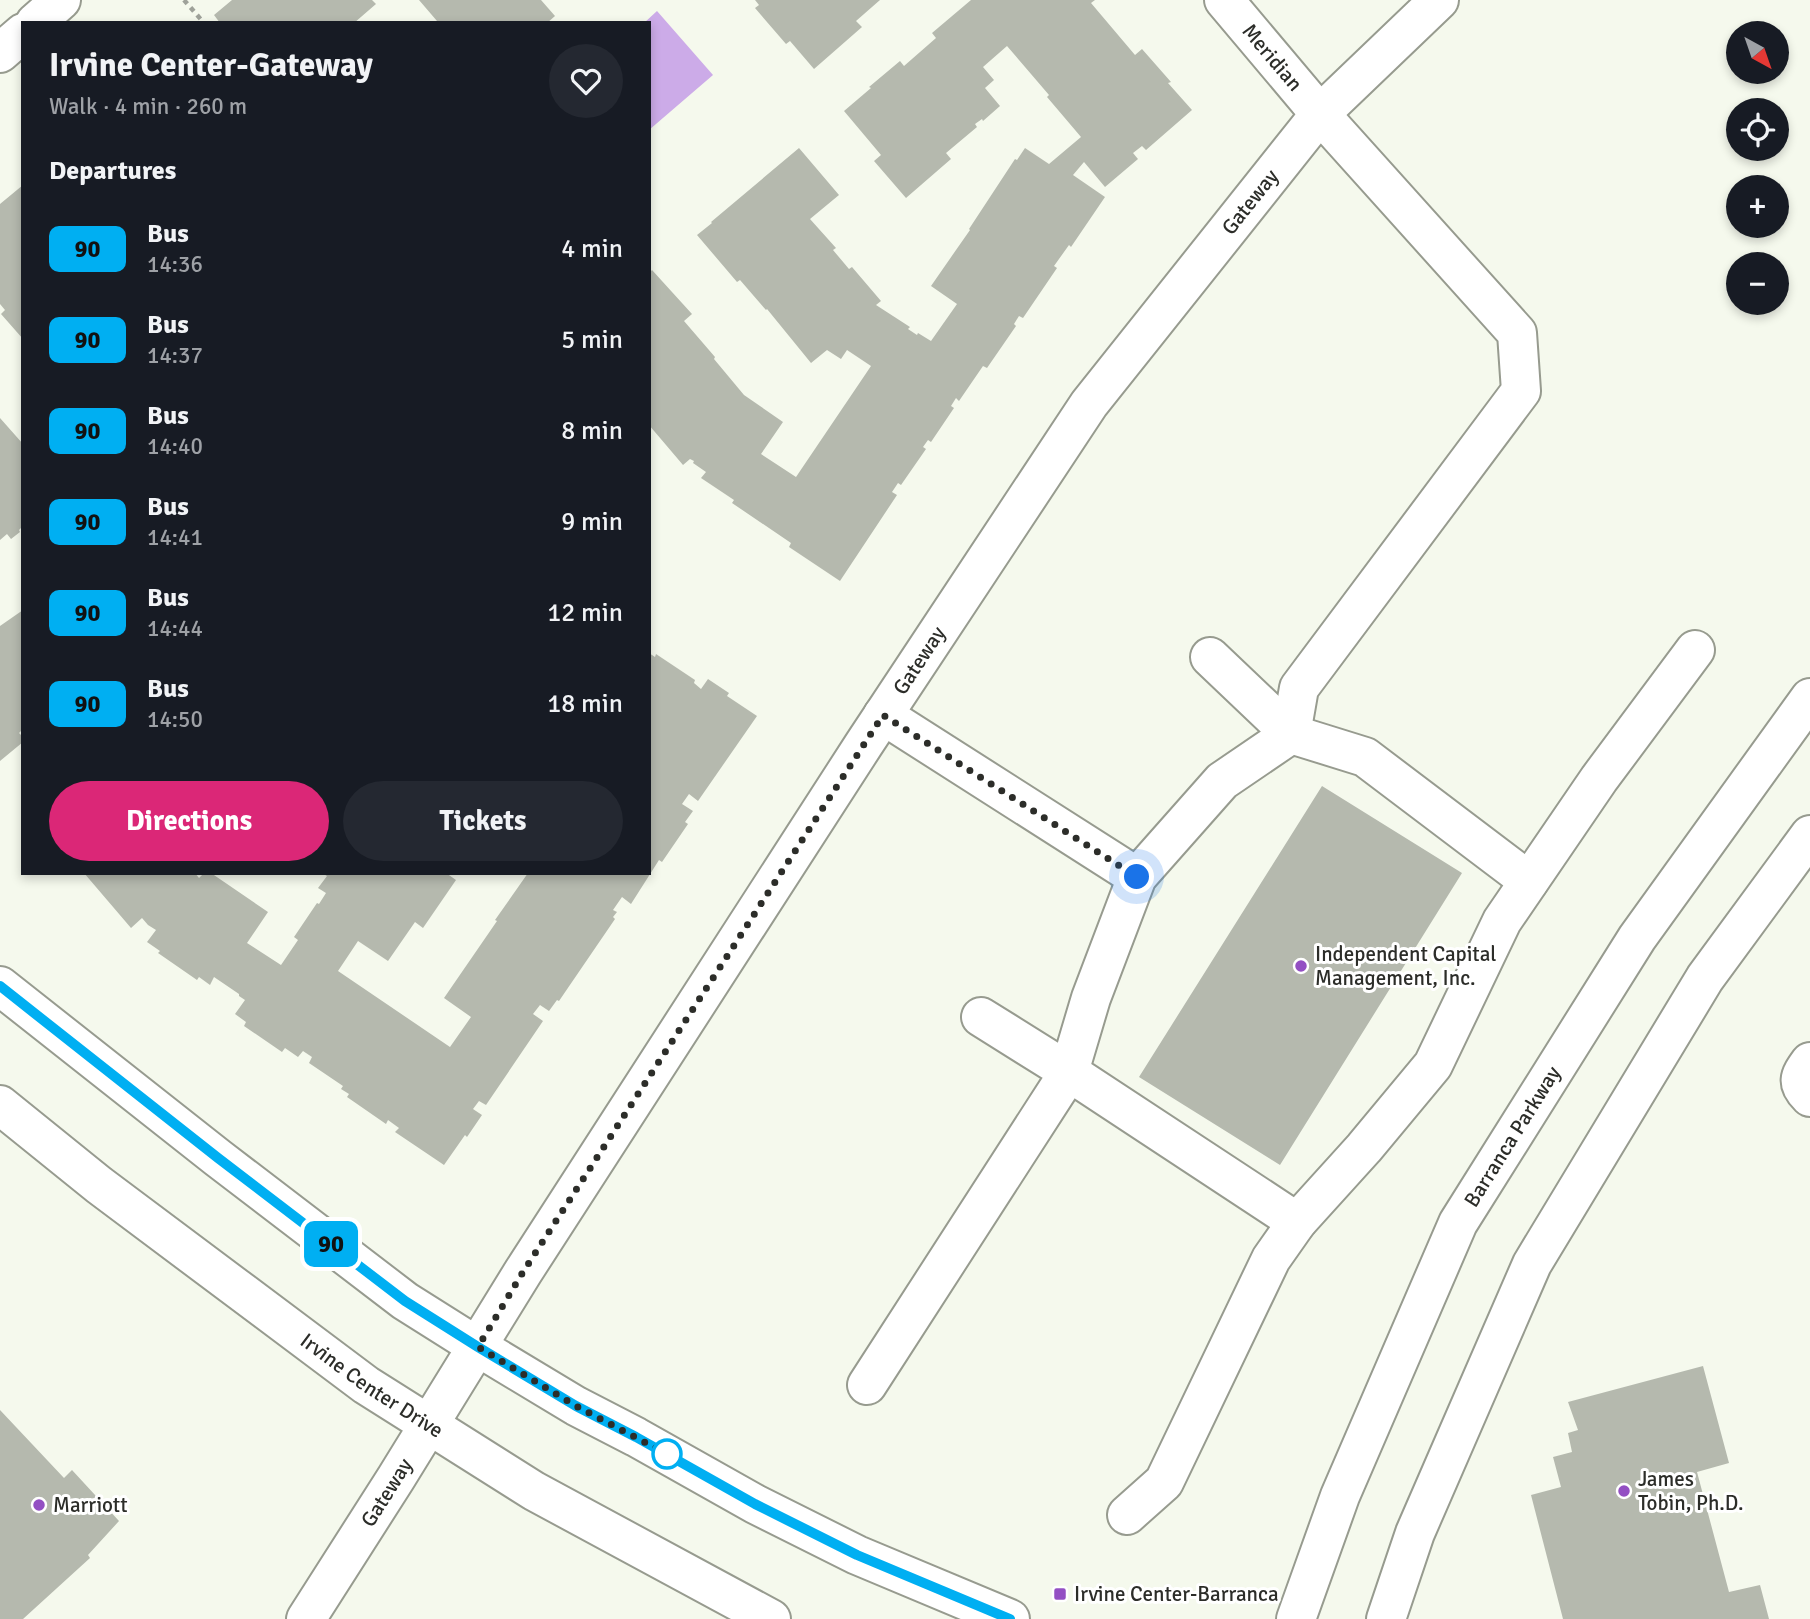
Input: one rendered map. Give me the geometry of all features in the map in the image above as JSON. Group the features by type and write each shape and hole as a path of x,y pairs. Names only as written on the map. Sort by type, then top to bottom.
{"main road":[{"path":"37,21 61,0"},
{"name":"Meridian","path":"1224,0 1320,114 1517,333 1521,391 1299,688 1291,734"},
{"name":"Gateway","path":"306,1619 523,1272 883,715 1089,404 1320,114 1439,0"},
{"path":"0,53 21,35"},
{"path":"1127,1515 1164,1482 1270,1259 1297,1222 1364,1148 1433,1065 1502,921 1599,779 1695,650"},
{"path":"1210,657 1291,734 1365,757 1530,881"},
{"name":"Barranca Parkway","path":"1296,1619 1340,1496 1458,1223 1637,937 1810,698"},
{"path":"883,715 1137,877"},
{"path":"867,1385 1069,1072 1091,998 1137,877 1222,781 1291,734"},
{"path":"1386,1619 1415,1533 1532,1264 1704,978 1810,835"},
{"path":"0,986 405,1301 478,1347 576,1406 755,1504 857,1555 1010,1619"},
{"path":"981,1017 1297,1222"},
{"path":"1810,1062 1800,1083 1810,1097"},
{"name":"Irvine Center Drive","path":"0,1105 99,1185 366,1385 534,1491 771,1619"}],"path":[{"path":"184,0 202,21"}],"shaded area":[{"path":"657,11 713,75 651,128 651,21 646,21"}],"building":[{"path":"232,0 372,0 376,4 356,21 218,21 214,15"},
{"path":"419,0 541,0 555,16 549,21 437,21"},
{"path":"755,0 880,0 856,21 862,27 814,69 790,41 786,44 755,8 759,5"},
{"path":"971,0 1095,0 1091,3 1135,55 1142,49 1192,110 1146,150 1142,146 1133,153 1138,159 1105,187 1084,162 1073,175 1105,197 1071,247 1069,245 1054,266 1057,268 1023,318 1019,316 1014,324 1016,326 987,368 983,366 959,401 956,398 951,406 954,408 931,442 928,440 923,447 926,449 901,485 898,483 892,492 897,495 840,581 789,547 791,543 732,503 734,500 701,478 706,472 693,463 694,461 690,459 683,465 651,427 651,271 692,314 684,321 744,395 783,422 761,454 796,477 871,366 847,350 841,359 827,350 811,363 767,309 740,280 737,282 697,235 799,148 839,195 810,219 836,248 833,250 849,269 852,267 881,301 876,305 910,327 908,329 917,335 918,333 931,341 957,304 931,286 1015,159 1017,160 1025,148 1049,164 1081,137 1007,46 983,67 994,80 985,88 1000,106 983,121 982,119 975,124 977,127 946,153 951,159 906,198 874,161 881,155 844,111 900,61 904,66 936,38 932,33"},
{"path":"21,187 21,337 1,314 5,310 0,304 0,204"},
{"path":"0,418 21,442 21,528 11,539 7,534 0,540"},
{"path":"21,611 21,744 0,761 0,626"},
{"path":"651,654 655,657 656,654 695,680 694,683 701,689 708,679 729,693 727,696 757,716 698,801 689,794 682,804 693,811 685,822 688,824 662,862 659,860 651,873"},
{"path":"1322,786 1462,873 1280,1165 1139,1077"},
{"path":"86,875 197,875 199,878 202,875 214,875 268,912 247,943 281,965 298,940 294,937 326,893 318,888 325,875 449,875 456,880 423,928 415,922 388,961 358,941 338,971 450,1047 471,1017 444,998 497,921 495,920 527,875 649,875 631,904 622,897 613,910 617,912 613,917 615,919 559,1001 557,1000 549,1011 540,1005 533,1014 543,1021 486,1105 479,1101 473,1109 482,1115 444,1165 395,1132 399,1128 388,1120 386,1124 347,1097 349,1094 341,1089 343,1086 309,1063 312,1057 303,1051 298,1057 285,1048 282,1052 244,1026 246,1022 235,1014 245,1000 239,994 214,977 210,985 199,977 197,980 158,953 160,951 147,942 156,930 142,918 131,928"},
{"name":"James Tobin, Ph.D.","path":"1703,1366 1729,1463 1697,1472 1729,1592 1760,1585 1769,1619 1563,1619 1531,1495 1561,1487 1553,1457 1572,1452 1568,1433 1578,1430 1568,1402"},
{"name":"Marriott","path":"0,1410 64,1478 72,1470 119,1521 88,1555 90,1558 23,1619 0,1619"}],"bus line":[{"name":"90","path":"0,986 405,1301 478,1347 576,1406 755,1504 857,1555 1010,1619"}],"place":[{"name":"Independent Capital Management, Inc.","path":"1301,966"},
{"name":"James Tobin, Ph.D.","path":"1624,1491"},
{"name":"Marriott","path":"39,1505"},
{"name":"Irvine Center-Barranca","path":"1060,1594"}],"route":[{"path":"667,1454 576,1406 478,1347 523,1272 883,715 1137,877"}]}
